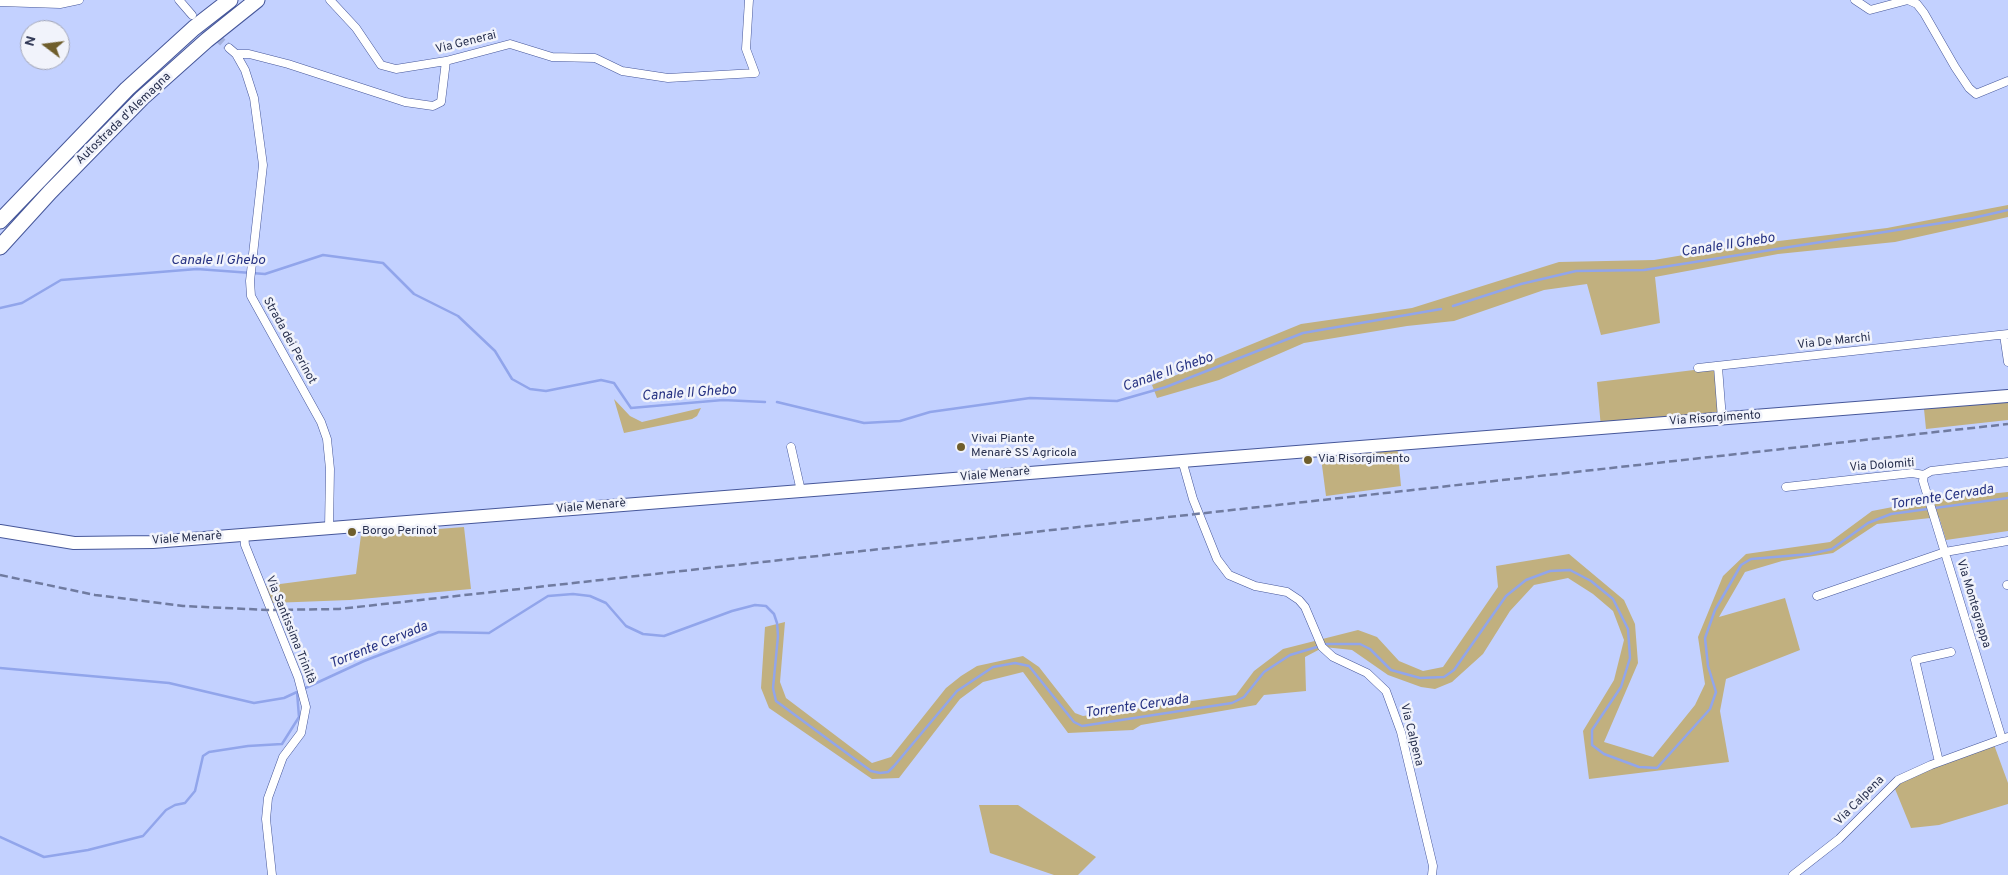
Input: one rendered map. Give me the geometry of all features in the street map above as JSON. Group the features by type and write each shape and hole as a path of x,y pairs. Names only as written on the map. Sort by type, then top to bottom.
{"highway":[{"name":"Autostrada d'Alemagna","path":"0,221 126,89 194,28 230,0"},
{"name":"Autostrada d'Alemagna","path":"0,247 50,192 142,98 207,40 257,0"}],"main road":[{"name":"Via Risorgimento","path":"1182,460 2008,396"},
{"name":"Viale Menarè","path":"0,532 59,541 109,544 1182,460"}],"street":[{"path":"0,2 60,4 79,0"},
{"path":"179,0 192,15"},
{"name":"Via Generai","path":"330,0 356,28 381,65 396,69 446,61 510,44 552,56 595,58 622,71 644,76 668,78 755,73 746,49 749,0"},
{"path":"1855,0 1870,10 1908,0 1917,4 1955,67 1969,88 1976,94 2008,81"},
{"name":"Strada dei Perinot","path":"229,48 236,54 245,70 254,98 263,165 250,281 251,296 321,422 327,439 330,469 329,528"},
{"path":"236,54 249,54 288,64 404,102 433,106 441,102 446,61"},
{"name":"Via De Marchi","path":"1698,368 2006,335 2008,362"},
{"path":"1718,367 1722,418"},
{"path":"791,447 801,490"},
{"name":"Via Calpena","path":"1182,460 1193,499 1218,559 1229,575 1255,586 1287,592 1299,600 1305,606 1321,644 1333,657 1367,673 1386,691 1395,712 1402,738 1433,866 1432,875"},
{"name":"Via Dolomiti","path":"1786,487 1912,473 1924,475 1931,471 2008,462"},
{"name":"Via Montegrappa","path":"1924,475 1923,481 1934,518 2005,738"},
{"name":"Via Santissima Trinità","path":"244,534 245,545 301,688 306,707 304,724 283,757 268,798 266,819 272,875"},
{"path":"1817,596 1945,552 2008,541"},
{"path":"1939,762 1915,660 1951,652"},
{"name":"Via Calpena","path":"1793,875 1838,839 1893,784 1939,762 2005,738"}],"shaded area":[{"path":"2008,205 2008,217 1895,242 1778,254 1655,277 1660,323 1601,335 1587,284 1544,290 1454,321 1407,326 1304,343 1219,380 1157,398 1152,385 1301,324 1412,308 1559,262 1654,260 1737,246 1887,228"},
{"path":"1718,367 1722,419 1601,428 1597,382"},
{"path":"614,399 630,416 642,422 701,408 697,416 692,419 624,433"},
{"path":"2008,402 2008,420 1926,429 1924,409"},
{"path":"1397,444 1401,486 1326,496 1320,450"},
{"path":"2008,492 2008,531 1946,540 1939,517 1877,524 1833,553 1782,561 1745,572 1719,617 1785,598 1800,650 1726,679 1720,711 1729,762 1589,779 1583,731 1614,680 1624,640 1613,611 1593,594 1568,578 1534,585 1510,611 1483,654 1452,682 1435,689 1421,687 1388,675 1352,650 1324,647 1305,657 1306,691 1264,695 1256,705 1141,725 1133,730 1068,733 1023,672 983,682 960,699 899,778 872,779 769,708 761,688 765,627 785,622 780,682 786,698 872,763 891,757 946,688 961,676 977,666 1023,656 1039,667 1075,713 1083,716 1236,695 1254,671 1283,649 1358,630 1377,637 1399,661 1423,671 1443,667 1498,587 1496,566 1569,554 1624,600 1635,624 1638,663 1604,742 1653,757 1695,705 1705,684 1698,637 1723,576 1746,554 1830,542 1872,511 1929,500"},
{"path":"464,527 471,589 350,600 271,603 265,586 356,574 361,535"},
{"path":"1993,742 2008,783 2008,804 1939,825 1911,828 1893,784"},
{"path":"979,805 1018,805 1096,857 1078,875 1054,875 990,853"}],"waterway":[{"name":"Canale Il Ghebo","path":"1453,306 1521,284 1576,271 1644,270 1973,218 2008,210"},
{"name":"Canale Il Ghebo","path":"0,308 22,303 61,280 197,269 265,274 323,255 383,263 414,294 458,316 495,351 512,379 530,389 546,391 601,380 614,383 631,408 723,400 765,402"},
{"name":"Canale Il Ghebo","path":"777,402 864,423 900,421 930,412 1030,398 1117,401 1166,387 1303,333 1441,309"},
{"name":"Torrente Cervada","path":"0,668 169,683 254,703 284,698 364,661 439,632 489,633 548,596 573,594 590,596 606,603 626,626 643,634 664,636 732,611 755,605 766,606 774,614 777,623 778,636 773,688 776,701 871,771 880,773 888,772 894,766 957,691 993,667 1015,663 1029,666 1074,722 1082,726 1232,703 1244,697 1264,672 1290,655 1327,644 1360,644 1370,649 1391,670 1420,678 1444,677 1454,670 1506,596 1526,580 1550,571 1570,570 1591,581 1613,599 1628,629 1630,658 1621,687 1592,730 1592,745 1604,754 1639,767 1657,768 1710,709 1716,692 1708,666 1705,638 1715,610 1741,565 1751,559 1810,554 1832,549 1868,523 1891,514 2008,498"},
{"path":"0,837 44,857 88,850 143,836 166,810 175,805 185,803 195,791 203,756 209,752 248,746 282,744 299,717 297,692"}],"tunnel":[{"path":"199,21 229,48"}],"railway":[{"path":"0,575 95,595 183,606 269,610 339,609 2008,424"}],"place":[{"name":"Vivai Piante Menarè SS Agricola","path":"961,447"},
{"name":"Via Risorgimento","path":"1308,460"},
{"name":"Borgo Perinot","path":"352,532"}]}
